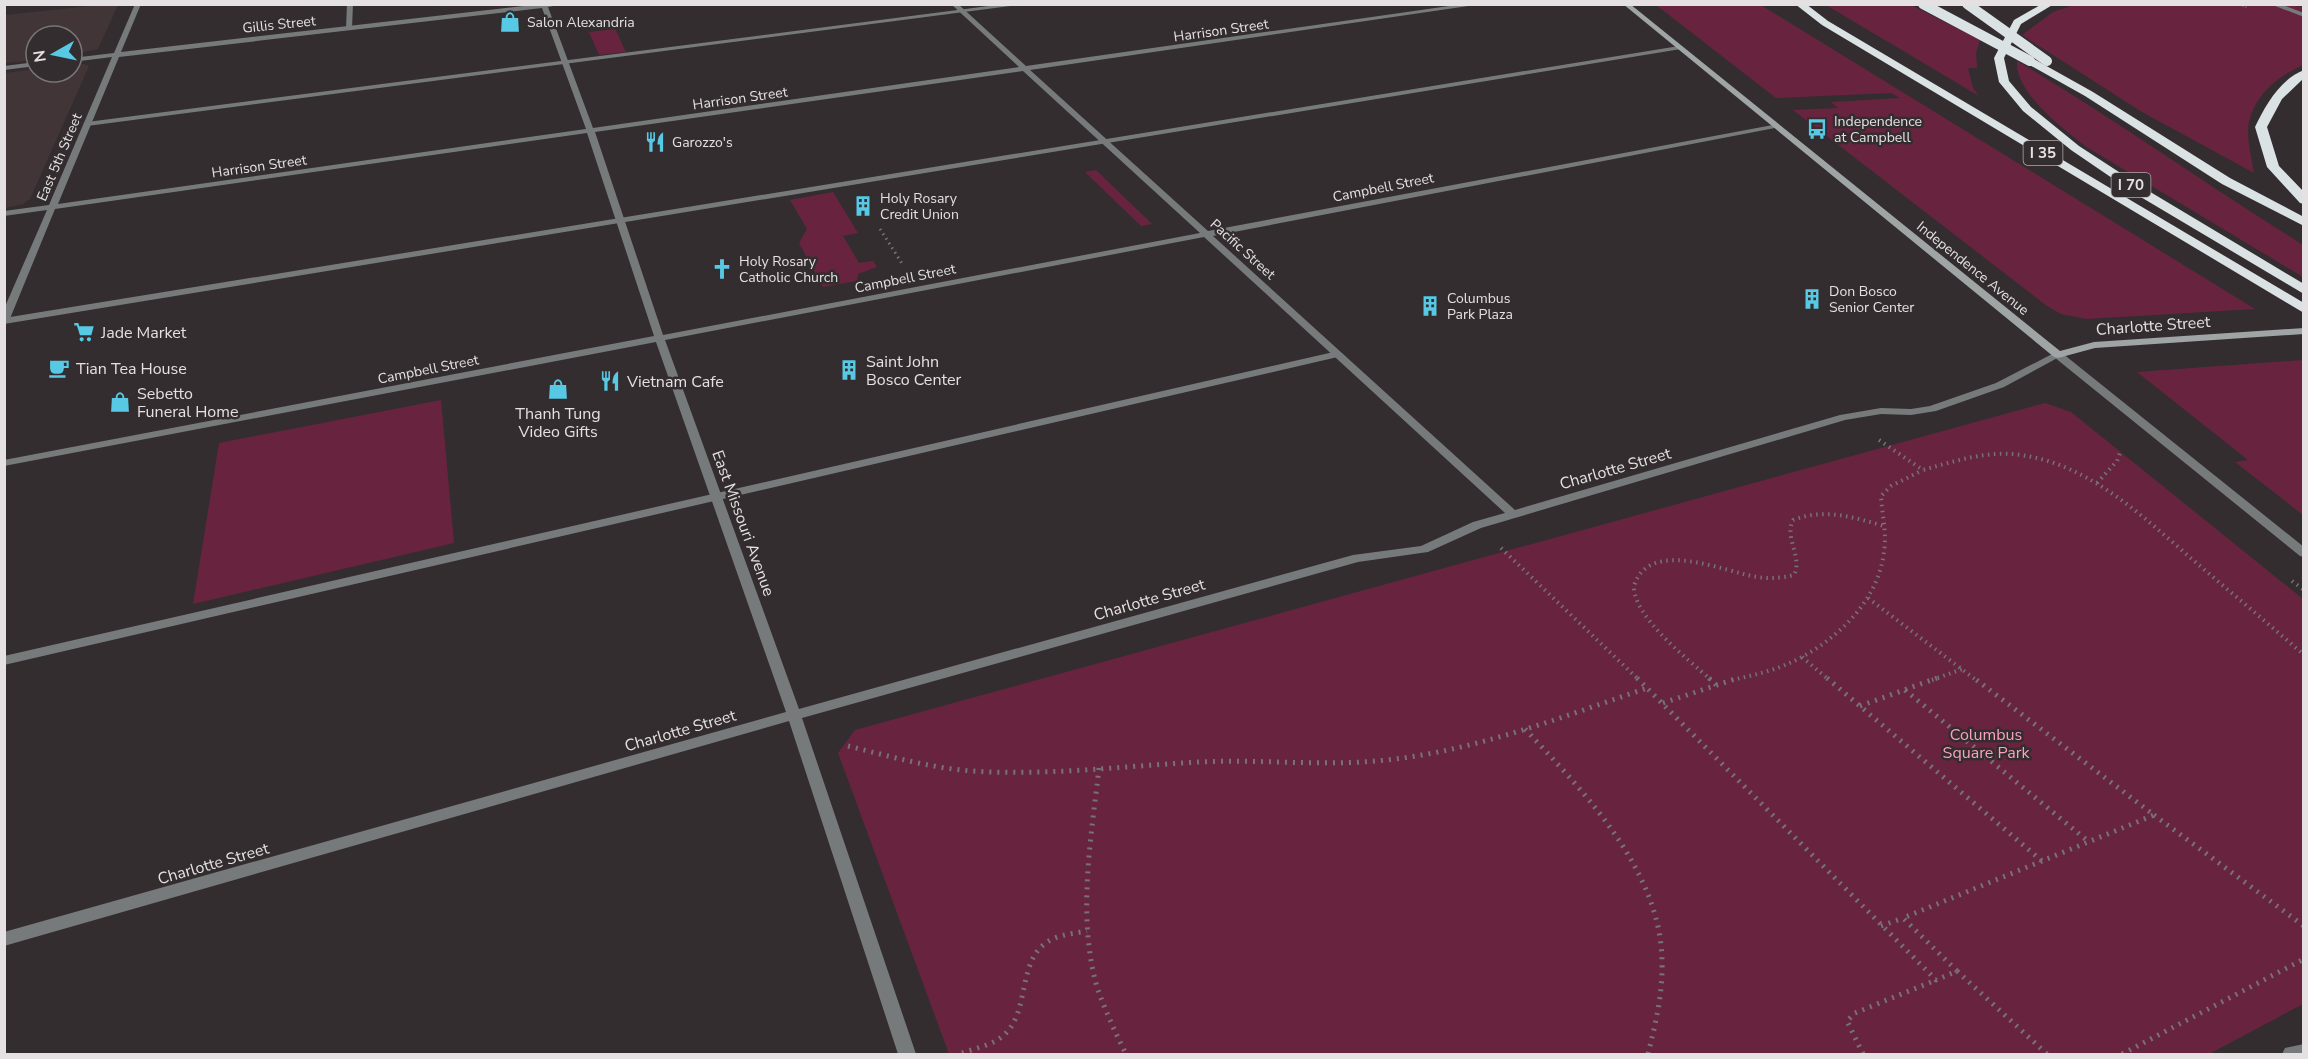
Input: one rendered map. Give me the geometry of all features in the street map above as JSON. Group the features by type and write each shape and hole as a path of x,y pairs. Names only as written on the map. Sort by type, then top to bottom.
{"highway":[{"path":"1923,4 2089,94 2226,181 2304,222"},
{"path":"1967,4 2089,94"},
{"name":"I 70","path":"2050,4 2017,22 1999,58 2004,82 2027,109 2093,160 2298,287"},
{"name":"I 35","path":"1796,7 2304,309"},
{"path":"2304,73 2288,85 2271,105 2261,127 2273,167 2304,200"}],"main road":[{"name":"Independence Avenue","path":"1626,4 2058,355"},
{"name":"Charlotte Street","path":"2058,355 2094,345 2304,332"}],"street":[{"name":"East 5th Street","path":"4,321 138,4"},
{"path":"349,28 350,4"},
{"name":"Gillis Street","path":"84,58 561,4"},
{"name":"Pacific Street","path":"954,4 1514,515"},
{"path":"87,124 1022,4"},
{"name":"Harrison Street","path":"4,214 1479,4"},
{"path":"2273,4 2304,15"},
{"name":"East Missouri Avenue","path":"545,5 660,339 794,715 907,1054"},
{"path":"4,321 621,223 1680,48"},
{"path":"4,68 24,66"},
{"name":"Campbell Street","path":"4,463 1775,126"},
{"path":"4,661 1338,354"},
{"name":"Charlotte Street","path":"4,939 1357,558 1424,549 1477,525 1844,417 1881,411 1911,412 1932,409 2000,385 2058,355"},
{"name":"Independence Avenue","path":"2058,355 2304,553"},
{"path":"2291,1054 2304,1052"}],"path":[{"path":"880,230 904,266"},
{"path":"1871,436 1923,470"},
{"path":"2097,483 2117,461 2121,450"},
{"path":"1663,703 1784,666 1815,650 1847,622 1868,598 1883,561 1886,540 1881,496 1891,486 1923,470 1969,456 2003,453 2045,460 2070,469 2097,483 2129,506 2304,655"},
{"path":"1716,685 1651,623 1641,609 1634,592 1636,580 1645,569 1660,563 1693,561 1712,564 1754,578 1769,580 1784,578 1794,575 1798,567 1789,528 1793,520 1805,514 1835,514 1884,526"},
{"path":"1497,545 1663,703 1936,980"},
{"path":"1868,598 2304,926"},
{"path":"1802,657 2042,861"},
{"path":"1859,706 1963,669"},
{"path":"848,746 932,766 972,771 1099,768 1201,762 1377,761 1455,749 1526,729 1647,688"},
{"path":"1905,690 2089,842"},
{"path":"1526,729 1574,779 1617,833 1655,907 1661,943 1662,986 1656,1032 1648,1054"},
{"path":"1099,768 1087,931 1100,998 1117,1040 1126,1054"},
{"path":"1881,926 2154,815"},
{"path":"1903,918 2046,1054"},
{"path":"962,1053 997,1040 1011,1027 1018,1012 1030,962 1040,947 1051,939 1087,931"},
{"path":"2122,1054 2304,960"},
{"path":"1863,1054 1847,1021 1855,1013 1957,971"}],"shaded area":[{"path":"118,5 98,49 84,52 84,24 24,24 24,61 5,63 5,15"},
{"path":"84,64 89,66 84,77"},
{"path":"24,71 24,84 81,84 30,199 23,204 5,208 5,73"}],"green space":[{"path":"2280,4 2303,7 2303,65 2274,82 2254,108 2248,131 2254,173 2142,112 2022,35 2053,12 2074,5"},
{"path":"1656,5 1761,5 2255,309 2087,319 2061,314 2047,306 1793,110 1838,108 1831,102 1900,98 1891,93 1776,98"},
{"path":"1826,5 1911,5 1980,40 1976,53 1977,68 1968,68 1973,88 1979,96"},
{"path":"615,29 626,52 599,55 589,32"},
{"path":"2017,61 2303,245 2303,277 2085,146 2053,120 2032,97 2018,73"},
{"path":"1096,170 1152,224 1141,226 1085,172"},
{"path":"833,192 858,233 843,236 859,263 873,261 877,267 858,274 857,281 823,287 799,243 807,229 790,200"},
{"path":"2303,360 2303,515 2235,462 2248,460 2137,372"},
{"path":"441,400 454,543 193,604 219,443"},
{"name":"Columbus Square Park","path":"2045,403 2071,412 2303,599 2303,1004 2209,1054 949,1054 838,753 855,730"}],"place":[{"name":"Salon Alexandria","path":"510,22"},
{"name":"Independence at Campbell","path":"1817,129"},
{"name":"Garozzo's","path":"655,142"},
{"name":"Holy Rosary Credit Union","path":"863,206"},
{"name":"Holy Rosary Catholic Church","path":"722,269"},
{"name":"Don Bosco Senior Center","path":"1812,299"},
{"name":"Columbus Park Plaza","path":"1430,306"},
{"name":"Jade Market","path":"84,332"},
{"name":"Tian Tea House","path":"59,368"},
{"name":"Saint John Bosco Center","path":"849,370"},
{"name":"Vietnam Cafe","path":"610,381"},
{"name":"Thanh Tung Video Gifts","path":"558,389"},
{"name":"Sebetto Funeral Home","path":"120,402"}]}
